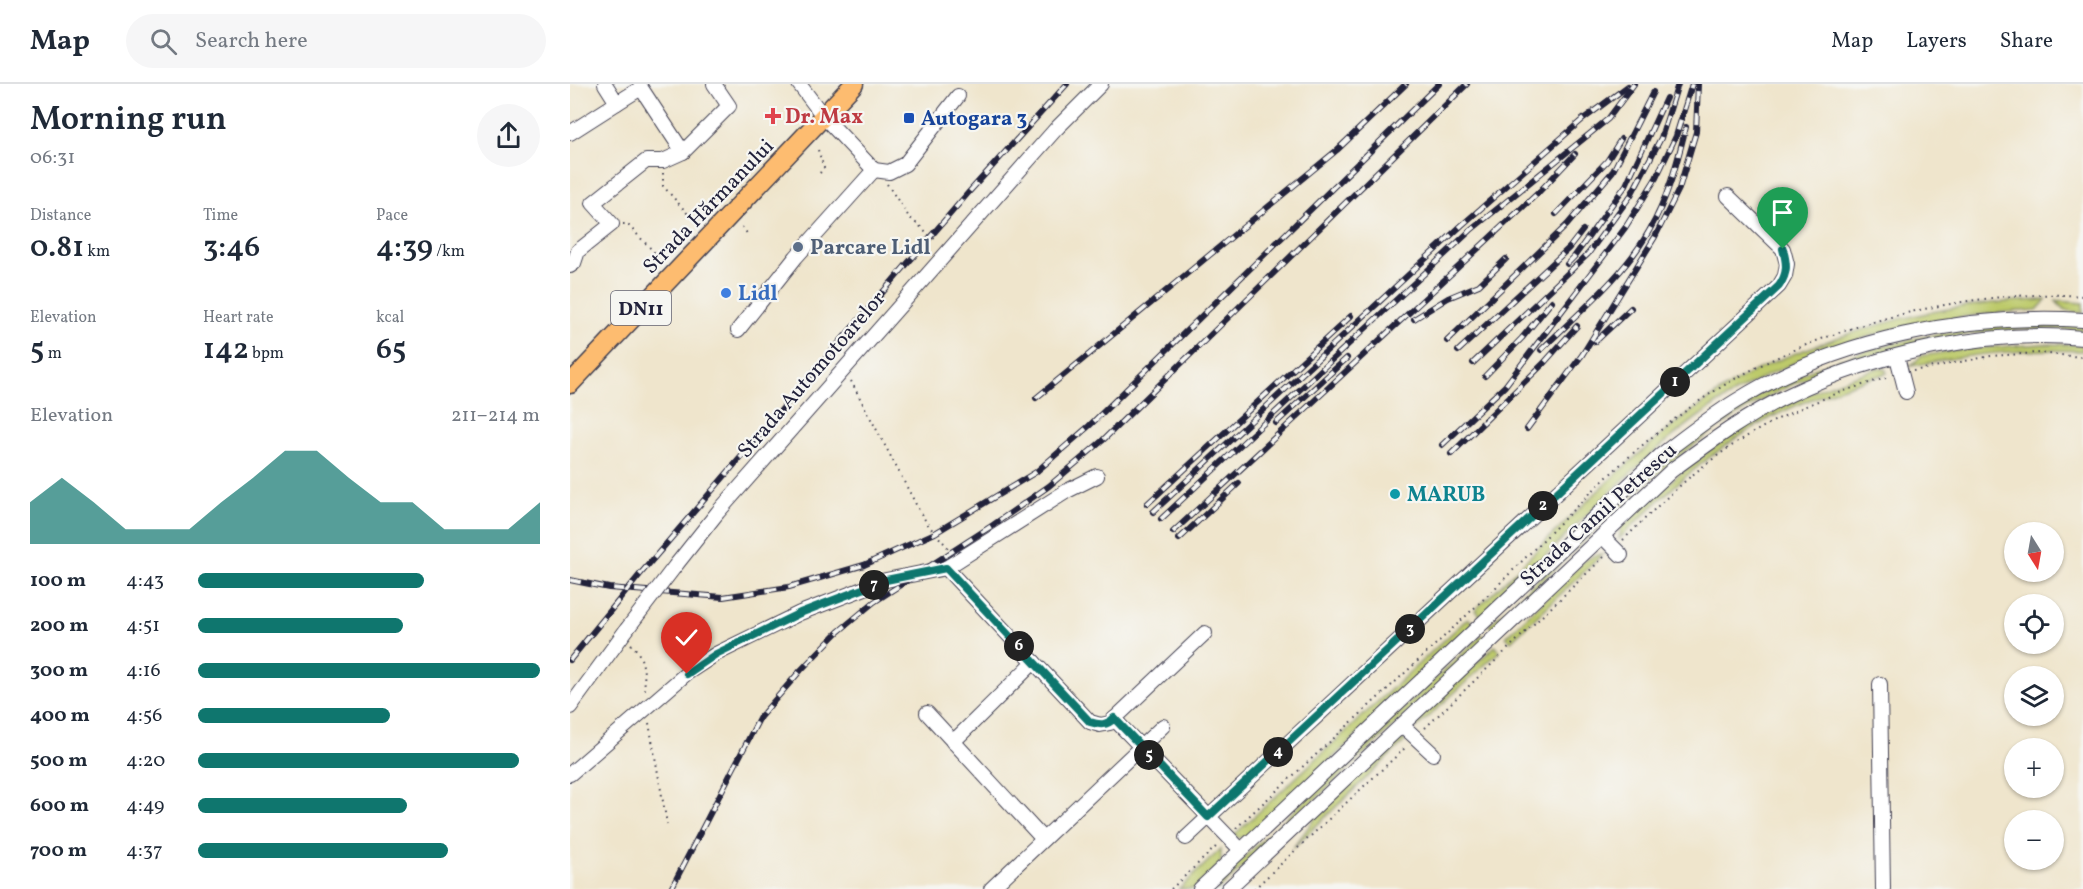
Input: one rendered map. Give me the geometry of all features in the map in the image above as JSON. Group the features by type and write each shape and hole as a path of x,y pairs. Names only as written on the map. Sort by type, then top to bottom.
{"main road":[{"name":"Strada Hărmanului","path":"571,380 854,84"}],"street":[{"path":"605,84 617,103"},
{"path":"570,266 574,263 578,252 612,224 593,203 646,161 663,161 683,152 729,106 714,84"},
{"path":"799,84 824,117 874,170 889,172 905,164 958,96"},
{"name":"Strada Automotoarelor","path":"570,707 718,512 1055,130 1101,84"},
{"path":"570,134 641,88 683,152"},
{"path":"738,330 796,257 874,170"},
{"path":"1186,838 1779,286 1785,276 1787,264 1783,249 1728,196"},
{"name":"Strada Camil Petrescu","path":"1200,889 1661,455 1737,400 1778,378 1826,358 1910,333 1958,324 1998,320 2049,318 2083,320"},
{"name":"Strada Camil Petrescu","path":"1228,889 1672,470 1747,418 1790,394 1828,378 1897,357 1958,344 2001,339 2040,336 2083,338"},
{"path":"1897,357 1906,392"},
{"path":"570,774 687,674 716,654 800,613 886,580 946,568 1067,491 1097,476"},
{"path":"1602,536 1618,551"},
{"path":"946,568 1090,722 1100,725 1110,723 1205,633"},
{"path":"953,741 1034,662"},
{"path":"1880,684 1883,889"},
{"path":"927,713 1043,839"},
{"path":"1114,718 1241,850"},
{"path":"1402,724 1433,754"},
{"path":"991,889 1162,726"}],"path":[{"path":"818,150 824,168 819,174"},
{"path":"663,161 663,186 688,214"},
{"path":"889,172 887,185 909,217 948,251"},
{"path":"612,224 627,224 656,254"},
{"path":"742,227 749,236"},
{"path":"2056,294 2083,296"},
{"path":"1254,889 1618,551 1701,468 1759,429 1849,388 1902,374 1991,356 2037,353 2083,357"},
{"path":"853,386 920,512 929,526 959,560"},
{"path":"624,633 639,651 643,662 647,707 667,824"}],"green space":[{"path":"2046,300 2037,310 1997,313 1918,325 1842,345 1768,375 1733,394 1694,419 1641,464 1482,617 1475,610 1627,465 1692,412 1746,376 1812,347 1898,320 1956,308"},
{"path":"2056,301 2083,303 2083,313 2061,307"},
{"path":"2005,325 2083,326 2083,331 2023,329 1945,338 1862,358 1801,380 1724,423 1688,449 1588,536 1493,629 1489,625 1654,469 1696,435 1745,402 1815,368 1852,355 1927,336"},
{"path":"2045,344 2083,345 2083,351 2038,350 1997,353 1911,366 1921,356 1966,349"},
{"path":"1878,368 1885,369 1887,373 1800,404 1750,429 1691,472 1619,539 1621,526 1673,480 1728,437 1767,413 1794,400"},
{"path":"1603,554 1511,641 1506,637 1584,561 1595,555"},
{"path":"1468,618 1475,625 1249,836 1241,838 1233,836"},
{"path":"1482,635 1487,639 1219,889 1210,889"},
{"path":"1495,646 1500,651 1416,728 1415,722 1421,715"},
{"path":"1401,739 1406,740 1293,848 1315,818 1392,743"},
{"path":"1221,849 1221,863 1194,889 1179,889"}],"railway":[{"path":"570,660 642,572 969,192 1067,84"},
{"path":"1036,398 1337,150 1406,84"},
{"path":"570,580 609,588 723,597 789,587 864,565 935,533 1036,472 1089,426 1439,84"},
{"path":"671,889 760,717 838,632 874,602 1049,486 1102,441 1467,84"},
{"path":"1161,519 1471,230 1608,119 1634,84"},
{"path":"1473,363 1588,254 1631,195 1661,138 1678,84"},
{"path":"1442,445 1505,386 1625,228 1656,178 1676,136 1692,84"},
{"path":"1527,429 1582,355 1655,237 1679,189 1696,132 1698,84"},
{"path":"1153,512 1462,225 1582,120 1628,86"},
{"path":"1447,341 1567,225 1613,171 1653,92"},
{"path":"1567,264 1626,185 1666,98"},
{"path":"1541,350 1599,294 1638,248 1656,219 1667,193 1686,127"},
{"path":"1556,214 1607,161 1621,139"},
{"path":"1173,532 1538,193 1575,154"},
{"path":"1458,351 1569,248 1583,230"},
{"path":"1414,319 1448,298 1479,285 1506,259"},
{"path":"1485,376 1522,338 1552,301"},
{"path":"1595,342 1631,308"},
{"path":"1147,504 1351,316"},
{"path":"1451,454 1544,363 1577,326"},
{"path":"1276,423 1347,358"},
{"path":"1179,539 1239,483"}],"place":[{"name":"Dr. Max","path":"773,116"},
{"name":"Autogara 3","path":"909,118"},
{"name":"Parcare Lidl","path":"798,247"},
{"name":"Lidl","path":"726,293"},
{"name":"MARUB","path":"1395,494"}],"route":[{"path":"687,674 716,654 800,613 886,580 946,568 1090,722 1100,725 1110,723 1114,718 1208,817 1779,286 1785,276 1787,264 1783,249"}]}
